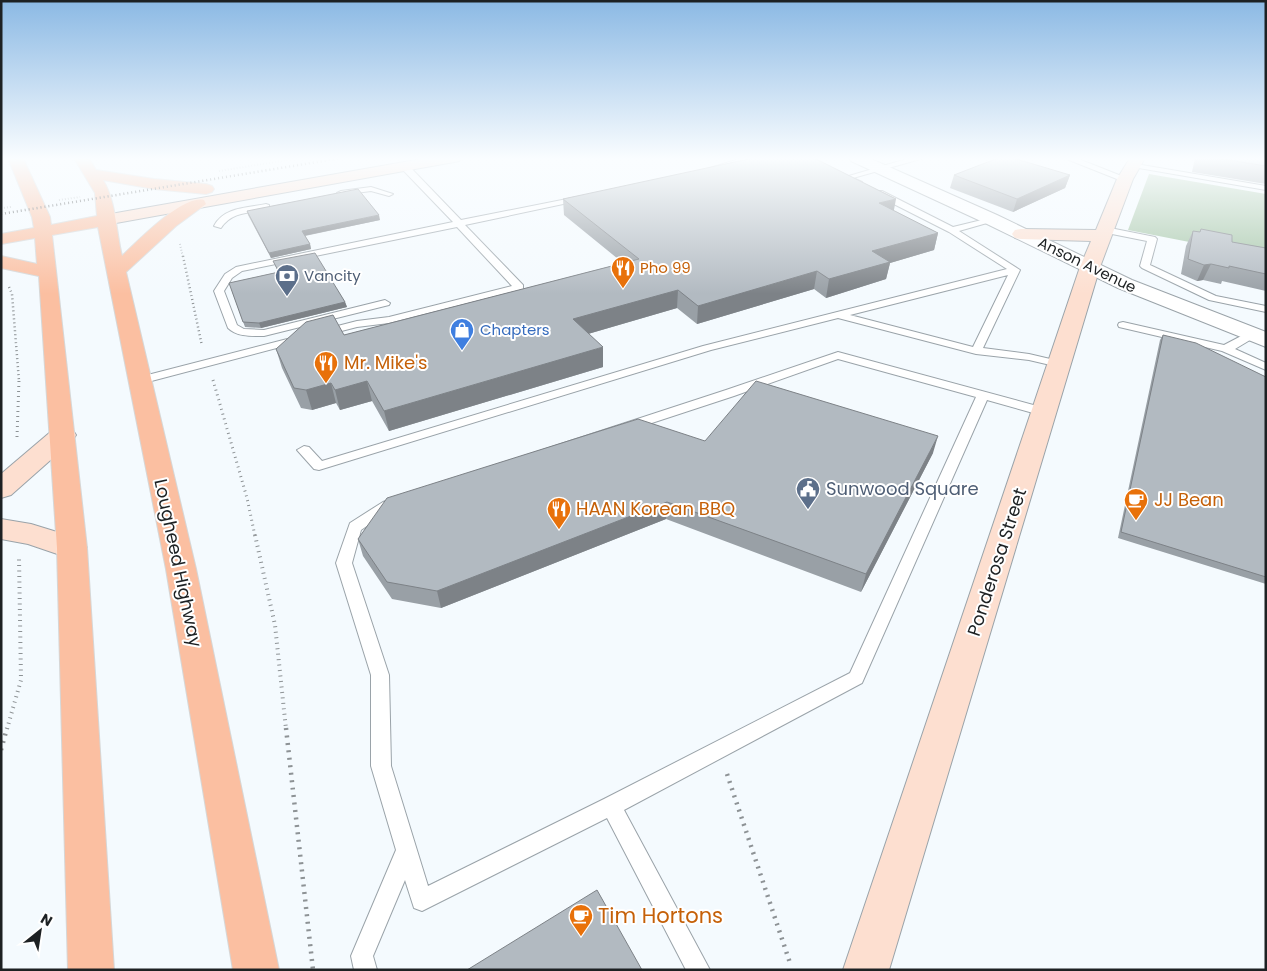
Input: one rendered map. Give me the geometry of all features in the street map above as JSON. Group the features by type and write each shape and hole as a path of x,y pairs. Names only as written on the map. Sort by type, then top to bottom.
{"main road":[{"path":"34,203 40,217 48,272 72,548 91,970"},
{"path":"117,270 170,222 194,203"},
{"path":"1,223 104,206"},
{"name":"Lougheed Highway","path":"104,206 181,569 256,970"},
{"path":"1,239 40,217"},
{"path":"3,271 48,272"}],"street":[{"path":"104,206 133,203"},
{"name":"Anson Avenue","path":"956,203 1133,288 1258,338"},
{"name":"Ponderosa Street","path":"866,970 1090,267 1117,203"},
{"path":"1021,234 1104,233"},
{"path":"1,489 63,435"},
{"path":"1,529 31,534 72,548"}],"lane":[{"path":"140,380 348,326 387,321 519,287 439,203"},
{"path":"385,303 270,332 244,332 236,330 232,326 220,294 220,288 226,278 239,269 557,203"},
{"path":"898,203 952,230 1015,270"},
{"path":"218,226 221,220 230,215 270,206"},
{"path":"952,230 991,219"},
{"path":"1104,233 1152,239 1145,266 1213,298 1266,309"},
{"path":"304,450 319,466 708,348 1015,270"},
{"path":"976,351 1015,270"},
{"path":"837,314 976,351 1029,356 1059,364"},
{"path":"1124,325 1226,349 1266,367"},
{"path":"1226,349 1258,338"},
{"path":"983,395 856,678 611,806 422,900 381,766 380,675 344,564 355,526 388,505 838,355 983,395 1044,412"},
{"path":"611,806 699,970"},
{"path":"366,970 362,956 407,850"}],"path":[{"path":"1,208 40,217 104,206"},
{"path":"179,240 203,352"},
{"path":"3,271 12,294 19,370 17,445"},
{"path":"210,372 217,390 247,498 274,625 313,970"},
{"path":"1,750 21,680 18,552"},
{"path":"719,750 790,963"}],"green space":[{"path":"1138,203 1266,203 1266,257 1128,230"}],"building":[{"path":"286,203 370,203 379,215 302,231 310,244 269,253 247,211"},
{"path":"568,203 880,203 938,233 872,251 890,262 829,279 817,271 698,306 678,290 573,319 603,347 384,411 367,381 335,390 331,383 306,390 294,388 276,349 306,322 333,315 344,335 639,259"},
{"path":"1201,229 1232,235 1232,242 1266,248 1266,274 1229,266 1229,268 1211,264 1204,265 1188,259 1193,231 1200,232"},
{"name":"Vancity","path":"315,253 345,302 259,323 243,322 229,283 279,272 273,261"},
{"path":"1163,335 1196,343 1266,377 1266,577 1121,532"},
{"path":"756,381 938,436 866,574 667,502 437,591 387,582 358,539 387,498 638,419 705,441"},
{"name":"Tim Hortons","path":"597,890 642,970 467,970"}],"railway":[{"path":"1,214 66,203"}],"place":[{"name":"Pho 99","path":"623,289"},
{"name":"Vancity","path":"287,297"},
{"name":"Chapters","path":"462,351"},
{"name":"Mr. Mike's","path":"326,384"},
{"name":"Sunwood Square","path":"808,510"},
{"name":"JJ Bean","path":"1136,521"},
{"name":"HAAN Korean BBQ","path":"559,530"},
{"name":"Tim Hortons","path":"581,937"}]}
